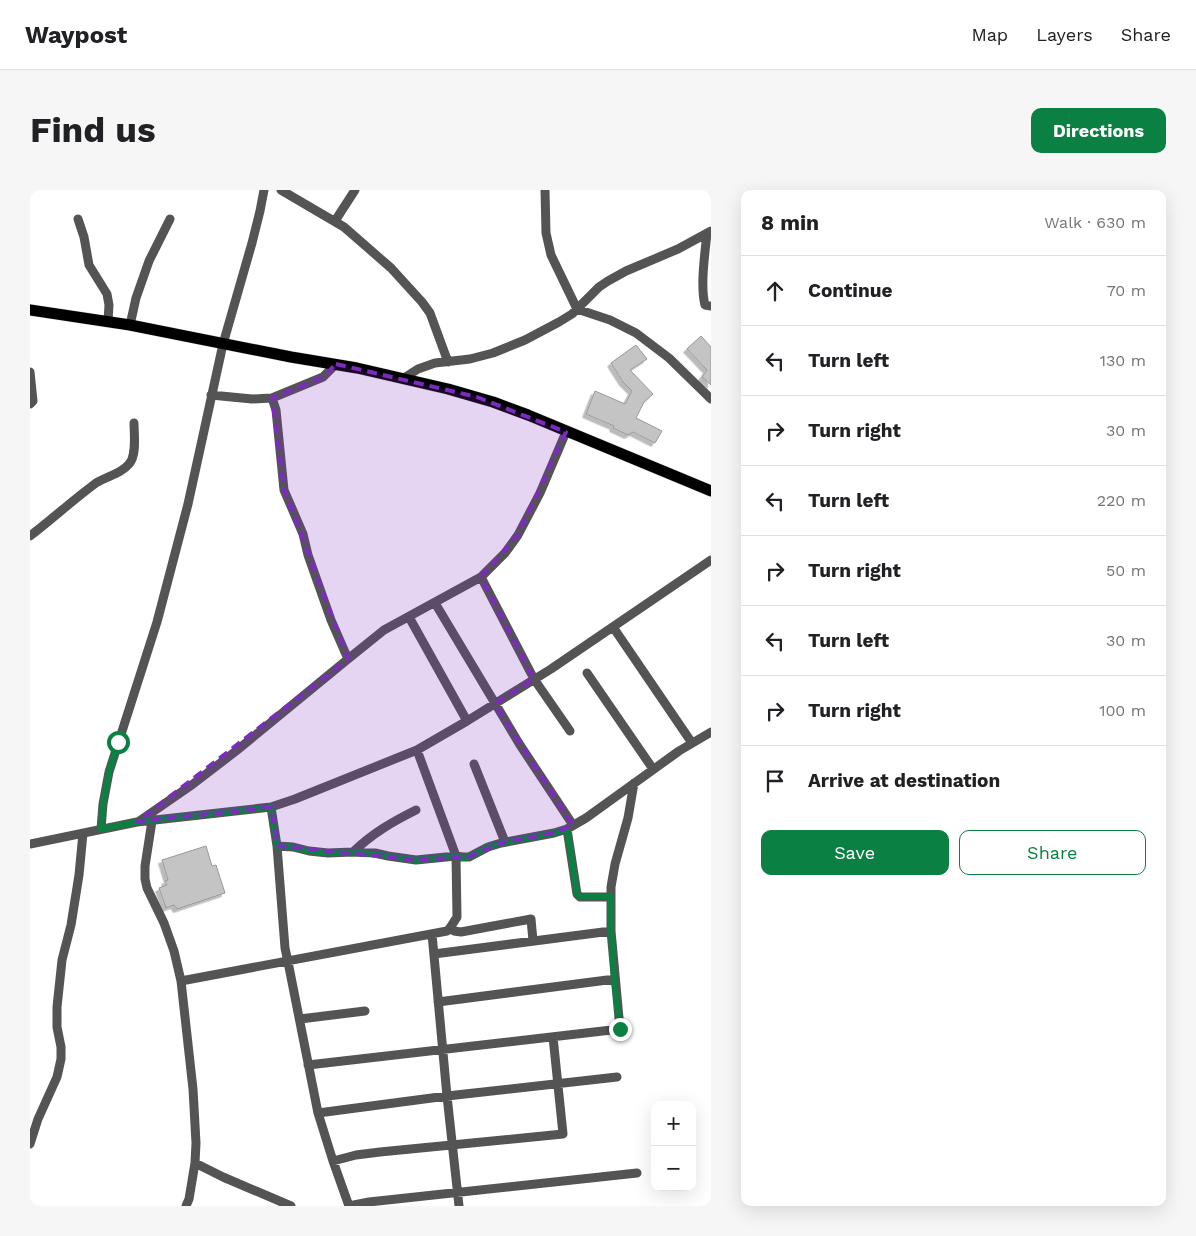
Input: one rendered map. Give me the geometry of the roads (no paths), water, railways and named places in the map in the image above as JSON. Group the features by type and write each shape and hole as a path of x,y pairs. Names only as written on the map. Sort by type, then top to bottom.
{"main road":[{"path":"30,310 108,321 404,378 493,402 711,491"}],"street":[{"path":"101,829 109,772 157,622 188,504 211,395 252,243 264,190"},
{"path":"281,190 335,222 356,237 391,268 422,302 430,314 448,362"},
{"path":"335,222 355,190"},
{"path":"546,190 546,233 551,255 577,309 610,320 636,333 669,358 711,400"},
{"path":"78,218 84,237 89,265 107,294 109,305 108,321"},
{"path":"130,325 136,298 149,261 170,219"},
{"path":"404,378 418,369 435,363 470,359 494,353 525,340 572,314 599,287 608,281 626,271 678,249 709,232"},
{"path":"709,232 704,263 703,298 705,305 711,306"},
{"path":"211,395 252,399 272,398 323,377 336,364"},
{"path":"30,372 33,394 33,400 30,404"},
{"path":"272,398 276,410 284,490 302,534 331,620 348,659"},
{"path":"30,536 81,494 100,481 121,471 130,463 134,455 134,423"},
{"path":"137,822 193,784 236,751 384,630 481,577 505,553 518,535 540,493 566,432"},
{"path":"30,844 137,822 271,807 417,750 534,679 711,560"},
{"path":"481,577 534,679 570,731"},
{"path":"436,602 495,704 570,827 577,894 585,898 611,896"},
{"path":"409,617 467,721"},
{"path":"613,627 692,743"},
{"path":"587,673 653,769"},
{"path":"277,846 328,853 353,852 375,854 416,860 456,856 469,857 488,847 554,833 570,827 586,818 653,769 711,732"},
{"path":"181,981 447,931 457,918 456,856 417,750"},
{"path":"474,764 505,842"},
{"path":"308,1065 620,1029 614,980 611,887 615,864 628,818 634,783"},
{"path":"271,807 277,846 285,948 318,1113 349,1206 369,1202 636,1173"},
{"path":"353,852 367,839 416,810"},
{"path":"152,821 146,866 147,888 170,939 181,981 193,1089 196,1144 195,1163 189,1200 186,1206"},
{"path":"30,1144 38,1119 57,1077 61,1059 57,1027 57,1007 62,960 71,925 79,876 83,834"},
{"path":"450,928 460,932 531,919 533,941"},
{"path":"434,954 611,931"},
{"path":"432,934 459,1206"},
{"path":"438,1002 614,980"},
{"path":"300,1019 364,1011"},
{"path":"333,1162 356,1155 563,1134 553,1037"},
{"path":"318,1113 617,1077"},
{"path":"195,1163 291,1206"}]}
